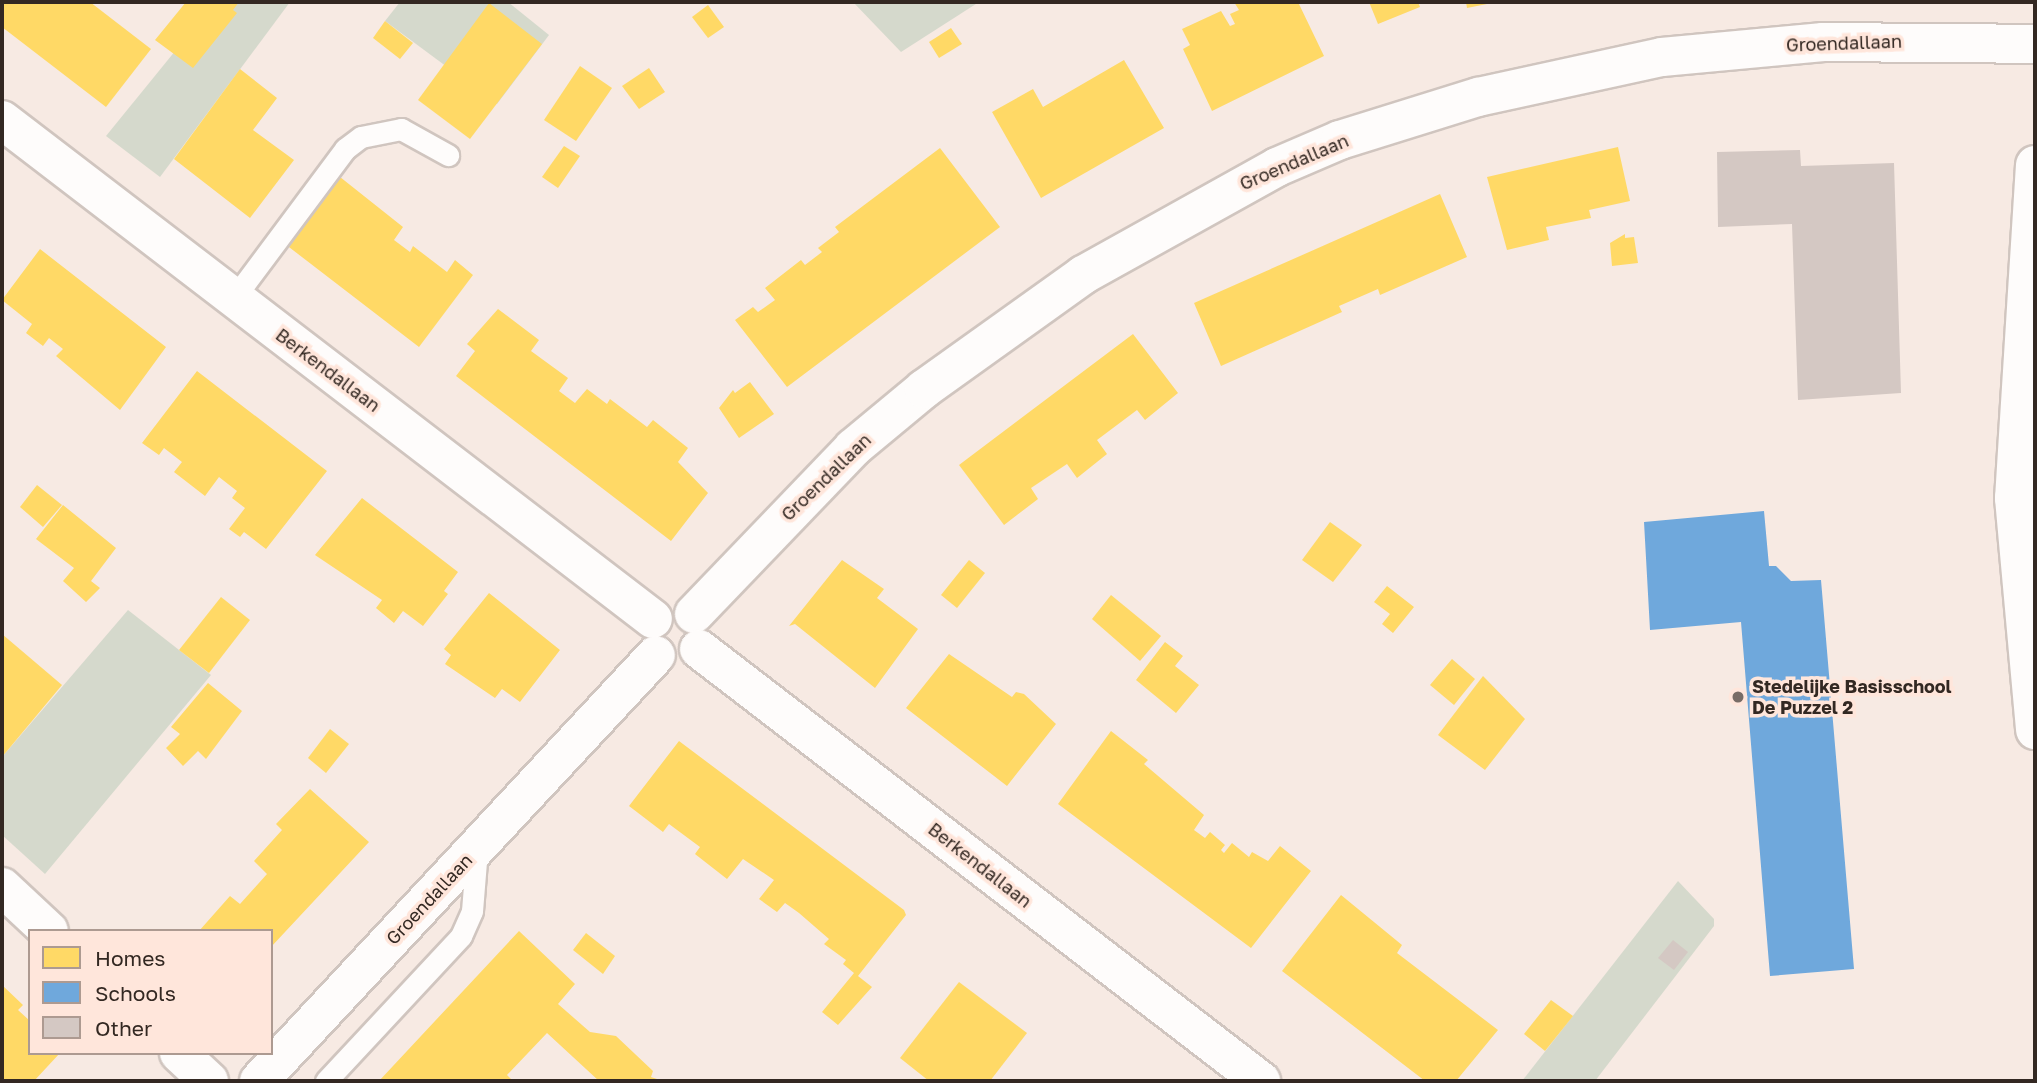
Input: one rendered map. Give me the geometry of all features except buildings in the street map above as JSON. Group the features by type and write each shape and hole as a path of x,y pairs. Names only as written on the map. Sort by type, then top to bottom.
{"street":[{"name":"Groendallaan","path":"696,631 853,448 924,389 1083,275 1277,167 1340,140 1478,97 1662,57 1823,42 2035,44"},
{"name":"Berkendallaan","path":"2,120 234,298 655,637"},
{"path":"2035,165 2025,498 2035,730"},
{"path":"655,637 670,608 696,631"},
{"name":"Berkendallaan","path":"696,631 1261,1081"},
{"name":"Groendallaan","path":"259,1081 477,846 655,637"},
{"path":"2,887 47,929"},
{"path":"182,1055 209,1081"}],"lane":[{"path":"234,298 345,149 361,137 401,129 448,155"},
{"path":"326,1081 461,936 472,912 477,846"}],"shaded area":[{"path":"215,2 290,2 160,177 106,136"},
{"path":"400,2 508,2 549,35 497,104 385,21"},
{"path":"853,2 979,2 901,52"},
{"path":"128,610 211,675 45,874 2,835 2,757"},
{"path":"1678,881 1714,919 1714,926 1595,1081 1522,1081"}],"place":[{"name":"Stedelijke Basisschool De Puzzel 2","path":"1738,697"}]}
